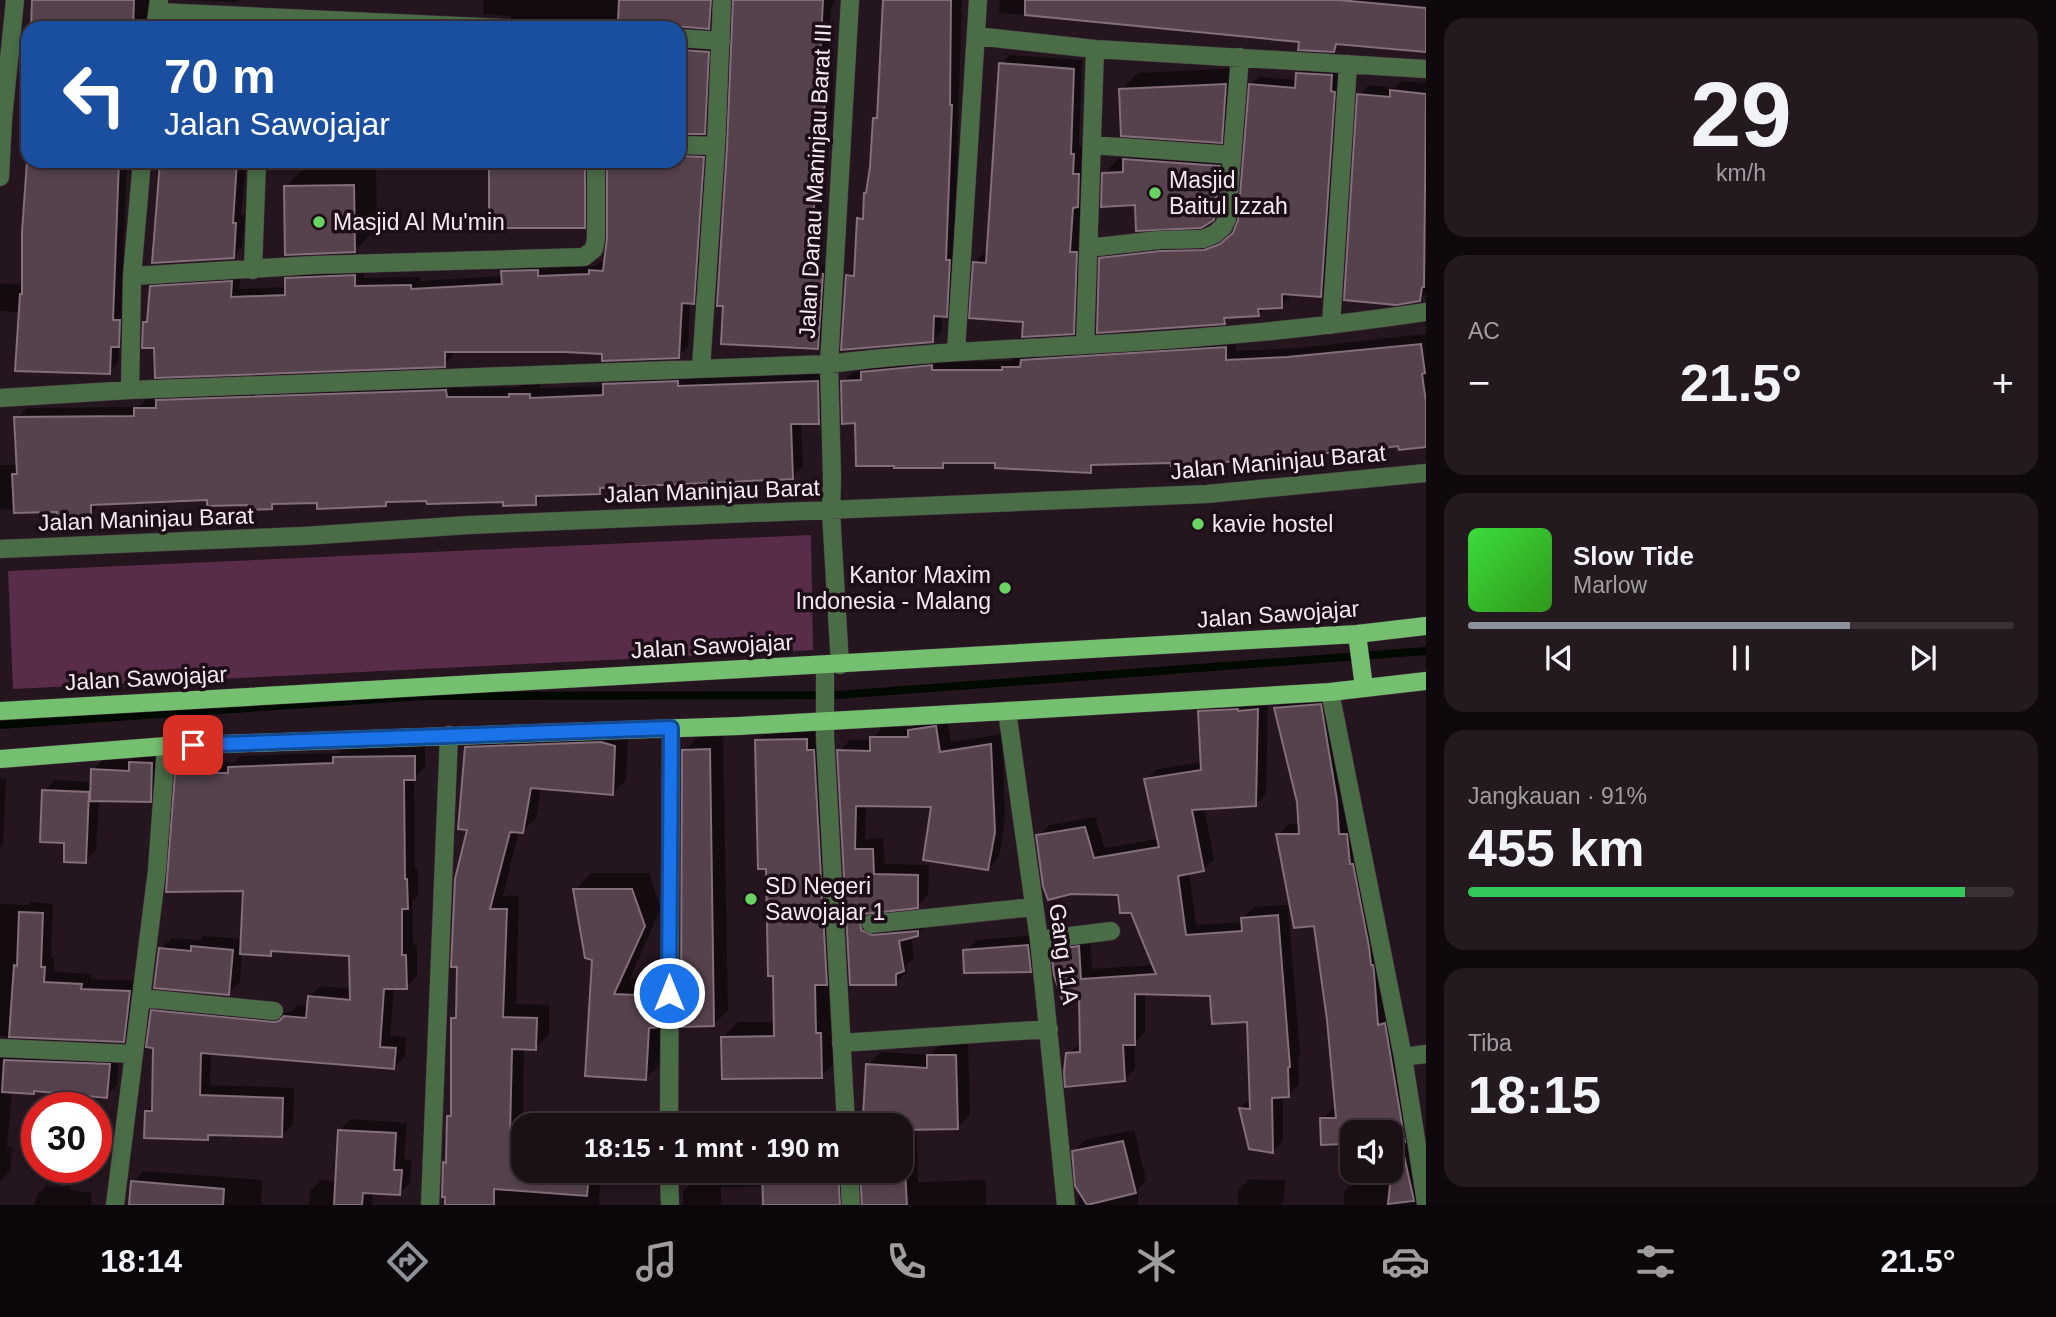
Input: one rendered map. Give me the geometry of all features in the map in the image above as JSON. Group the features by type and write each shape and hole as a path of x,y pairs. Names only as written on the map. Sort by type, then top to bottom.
{"main road":[{"name":"Jalan Sawojajar","path":"0,711 1358,640 1426,626"},
{"path":"1358,640 1364,687"},
{"path":"0,759 166,746 671,728 824,713 1007,711 1331,692 1426,681"}],"street":[{"path":"0,177 15,0"},
{"path":"701,368 716,146 722,0"},
{"name":"Jalan Danau Maninjau Barat III","path":"845,1113 824,713 830,668 832,477 829,364 850,0"},
{"path":"956,351 978,0"},
{"path":"158,13 342,21"},
{"path":"976,36 1095,49 1426,69"},
{"path":"686,38 721,41"},
{"path":"1085,345 1095,49"},
{"path":"1088,248 1159,240 1203,239 1223,228 1227,219 1240,57"},
{"path":"1331,325 1348,64"},
{"path":"686,145 716,146"},
{"path":"1092,145 1232,155"},
{"path":"130,390 132,276 141,168"},
{"path":"253,270 257,168"},
{"path":"132,276 314,265 584,257 594,249 596,238 596,168"},
{"path":"0,398 130,390 829,364 956,351 1085,345 1331,325 1426,312"},
{"name":"Jalan Maninjau Barat","path":"0,549 303,536 469,525 831,512 1207,494 1426,473"},
{"path":"1331,692 1404,1057 1426,1203"},
{"name":"Gang 11A","path":"1007,711 1032,907 1039,940 1066,1205"},
{"path":"669,1113 671,728"},
{"path":"430,1205 449,735"},
{"path":"115,1205 157,870 166,746"},
{"path":"871,924 1032,907"},
{"path":"1039,940 1111,931"},
{"path":"142,998 274,1011"},
{"path":"842,1043 1049,1029"},
{"path":"0,1048 133,1054"},
{"path":"1404,1057 1426,1054"},
{"path":"669,1183 670,1205"},
{"path":"850,1183 851,1205"}],"shaded area":[{"path":"811,535 813,650 13,689 8,571"}],"building":[{"path":"32,0 134,0 133,21 31,21"},
{"path":"619,0 711,0 709,29 686,27 686,21 618,21"},
{"path":"733,0 823,0 819,78 825,79 824,131 821,131 810,273 823,274 818,349 721,344 723,306 717,306"},
{"path":"883,0 951,0 952,105 946,260 950,260 947,317 934,316 933,342 841,350 846,275 854,276 857,218 863,219 873,118 877,118"},
{"path":"1025,0 1339,0 1426,8 1426,52 1336,44 1334,52 1298,50 1299,42 1025,15"},
{"path":"686,50 709,52 705,134 686,134"},
{"path":"999,63 1074,69 1071,154 1074,154 1073,174 1079,174 1078,207 1073,208 1070,252 1077,252 1074,334 1022,337 1023,322 969,318 973,262 986,263"},
{"path":"1296,73 1332,75 1331,91 1335,92 1321,297 1282,294 1282,308 1258,309 1259,316 1224,318 1225,324 1097,333 1099,258 1160,251 1204,250 1220,244 1233,233 1238,220 1249,84 1295,88"},
{"path":"1226,84 1222,143 1121,136 1119,89"},
{"path":"1390,90 1426,94 1424,287 1420,301 1396,305 1344,300 1357,94 1390,97"},
{"path":"686,156 704,157 694,304 682,303 679,358 602,361 602,354 445,352 445,367 155,378 154,348 142,348 143,322 147,322 150,286 232,281 231,297 285,295 285,278 355,275 355,286 411,285 411,289 502,284 501,271 538,270 538,276 603,271 607,238 607,168 686,168"},
{"path":"1123,159 1220,166 1214,220 1201,228 1136,231 1135,205 1101,207 1102,173 1123,172"},
{"path":"27,168 119,168 113,320 120,320 119,347 111,347 110,374 15,371 22,294 22,232"},
{"path":"160,168 237,168 234,258 152,263"},
{"path":"489,168 585,168 585,228 489,228"},
{"name":"Masjid Al Mu'min","path":"354,185 355,252 285,255 284,186"},
{"path":"1421,344 1425,373 1422,374 1426,402 1426,447 1399,450 1398,446 1362,451 1361,448 1320,455 1171,466 1171,463 1091,465 1091,473 995,468 995,463 943,463 943,468 894,468 856,466 855,423 842,424 841,381 861,380 861,372 932,365 932,370 1002,370 1002,367 1020,367 1021,360 1226,347 1226,360"},
{"path":"678,381 678,386 818,381 819,424 791,424 793,479 600,488 600,494 536,496 536,505 503,506 503,502 427,504 426,501 317,509 317,503 272,504 272,509 248,510 247,505 207,506 207,500 91,505 91,515 57,516 57,512 14,513 12,474 17,474 14,417 134,416 134,408 156,408 156,400 446,390 447,397 509,397 509,394 530,394 530,398 603,395 603,384"},
{"path":"1321,704 1337,800 1339,834 1347,834 1350,864 1353,864 1373,965 1378,1025 1385,1023 1401,1120 1340,1120 1340,1144 1321,1145 1320,1118 1336,1118 1327,1020 1314,926 1294,928 1276,834 1299,834 1297,802 1274,708"},
{"path":"1258,709 1256,806 1192,810 1204,871 1178,876 1186,935 1242,931 1241,918 1278,915 1290,1067 1289,1097 1272,1098 1273,1153 1249,1149 1239,1108 1250,1109 1247,1022 1212,1024 1210,996 1135,994 1135,1045 1123,1045 1125,1081 1065,1087 1066,1053 1080,1052 1079,998 1063,1003 1054,975 1051,950 1079,946 1081,979 1156,974 1131,913 1120,913 1118,895 1071,894 1048,900 1043,886 1036,835 1085,827 1094,858 1159,847 1144,779 1201,770 1198,711"},
{"path":"936,726 940,752 991,744 995,832 988,870 923,860 931,807 856,806 855,849 873,849 874,874 918,875 918,908 865,914 860,920 861,930 872,935 918,931 918,936 899,941 904,971 896,974 896,985 850,985 837,750 870,751 870,737 908,737 908,730"},
{"path":"807,739 807,750 814,750 827,985 815,985 816,1033 821,1033 822,1078 722,1079 721,1037 774,1036 773,976 768,976 766,869 758,869 755,740"},
{"path":"601,742 615,746 613,795 531,788 523,833 510,832 490,909 507,909 503,1017 537,1018 536,1050 512,1049 511,1183 588,1183 587,1196 494,1189 494,1205 445,1205 445,1197 442,1197 447,1116 451,1116 451,1018 456,1018 457,967 451,967 455,879 467,830 458,829 465,747"},
{"path":"710,749 714,1026 681,1027 682,750"},
{"path":"415,756 415,780 404,780 408,909 402,909 402,955 406,955 407,989 384,989 380,1047 396,1048 394,1069 201,1053 200,1095 283,1098 282,1137 208,1135 208,1140 144,1138 145,1111 152,1111 153,1048 146,1047 151,1010 274,1022 284,1016 306,1018 308,996 350,1000 349,956 271,951 271,956 240,954 243,891 166,892 175,773 228,773 228,767 333,763 333,757"},
{"path":"129,762 152,763 151,802 90,801 91,769 129,771"},
{"path":"42,790 89,792 86,863 64,862 64,843 40,842"},
{"path":"573,889 632,889 645,926 614,994 658,996 658,1027 649,1028 646,1080 585,1076 592,960 585,958"},
{"path":"19,912 43,913 41,967 45,967 44,982 82,984 81,989 130,991 124,1042 9,1037 14,965 17,966"},
{"path":"1028,945 1031,972 964,973 963,950"},
{"path":"191,946 233,950 229,995 154,988 159,948 191,951"},
{"path":"927,1055 956,1055 958,1129 913,1130 913,1113 863,1113 866,1064 927,1068"},
{"path":"4,1060 110,1064 108,1092 2,1092"},
{"path":"338,1130 396,1133 394,1170 402,1170 400,1195 363,1193 362,1205 334,1205"},
{"path":"1123,1141 1136,1193 1087,1205 1075,1186 1072,1151"},
{"path":"1403,1151 1414,1201 1388,1204 1390,1183 1403,1183"},
{"path":"131,1181 224,1189 223,1205 129,1205"},
{"path":"762,1183 839,1183 840,1205 763,1205"},
{"path":"861,1183 906,1183 907,1205 862,1205"}],"waterway":[{"path":"0,725 423,696 837,695 1426,651"}],"place":[{"name":"Masjid Baitul Izzah","path":"1155,193"},
{"name":"Masjid Al Mu'min","path":"319,222"},
{"name":"kavie hostel","path":"1198,524"},
{"name":"Kantor Maxim Indonesia - Malang","path":"1005,588"},
{"name":"SD Negeri Sawojajar 1","path":"751,899"}],"route":[{"path":"193,745 671,728 669,993"}]}
